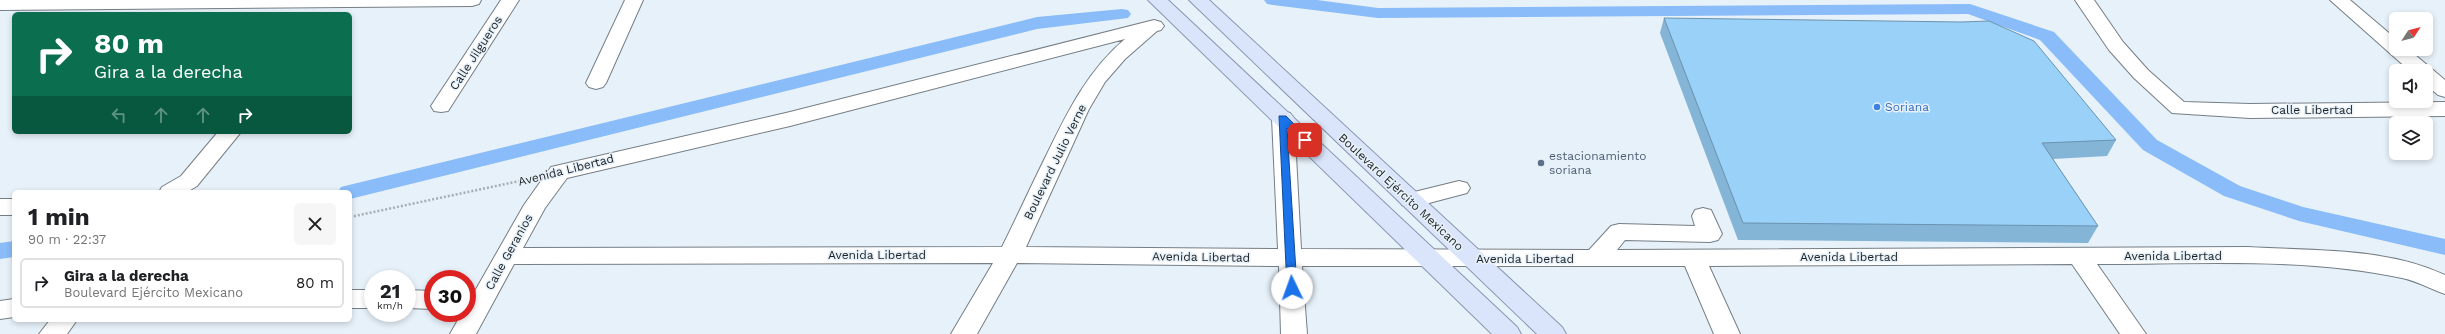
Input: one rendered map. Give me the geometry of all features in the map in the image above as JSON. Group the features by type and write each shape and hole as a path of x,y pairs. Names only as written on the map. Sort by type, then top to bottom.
{"main road":[{"name":"Boulevard Ejército Mexicano","path":"1204,6 1553,334"},
{"path":"1166,8 1508,334"}],"street":[{"path":"0,16 11,3 335,5 472,0"},
{"name":"Calle Jilgueros","path":"441,106 510,0"},
{"path":"596,83 634,0"},
{"name":"Calle Libertad","path":"2084,0 2116,46 2141,74 2179,108 2250,111 2445,110"},
{"path":"2338,0 2414,64"},
{"name":"Boulevard Julio Verne","path":"964,334 1010,255 1079,109 1097,79 1118,55 1154,26 1166,8"},
{"name":"Avenida Libertad","path":"559,172 790,119 1154,26"},
{"path":"2433,80 2445,91"},
{"path":"1282,118 1294,334"},
{"path":"173,190 189,181 228,134"},
{"name":"Calle Geranios","path":"476,299 507,256 535,205 559,172"},
{"path":"1410,200 1459,188"},
{"path":"0,207 12,207"},
{"path":"1596,258 1619,232 1710,234 1703,216"},
{"name":"Avenida Libertad","path":"507,256 1010,255 1472,259 2248,256 2323,260 2422,274 2445,285"},
{"path":"2079,256 2133,334"},
{"path":"1693,258 1727,334"},
{"path":"352,299 364,299"},
{"path":"0,310 12,308"},
{"path":"52,334 63,322"},
{"name":"Calle Geranios","path":"463,334 467,322"}],"path":[{"name":"Avenida Libertad","path":"352,217 559,172"}],"building":[{"name":"Soriana","path":"1664,18 1961,22 1989,21 2034,41 2116,140 2042,143 2098,226 1743,223"}],"waterway":[{"path":"1273,0 1378,13 1970,9 2047,36 2150,145 2232,191 2299,214 2445,247"},
{"path":"352,191 1037,23 1122,14"},
{"path":"0,251 12,249"}],"place":[{"name":"Soriana","path":"1877,107"},
{"name":"estacionamiento soriana","path":"1541,163"}],"route":[{"path":"1292,288 1282,118 1305,140"}]}
